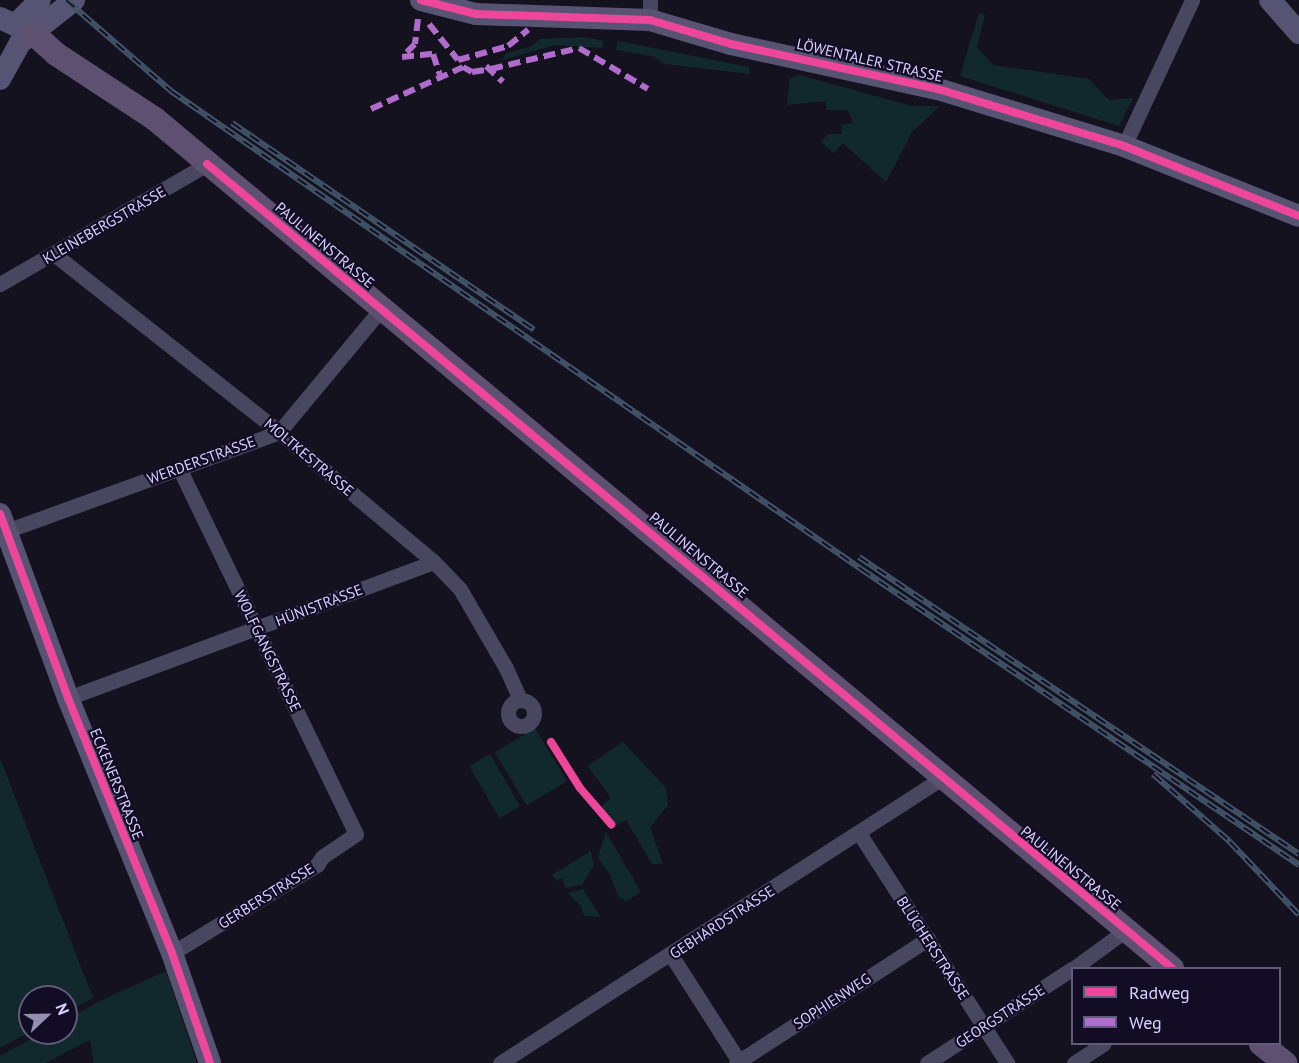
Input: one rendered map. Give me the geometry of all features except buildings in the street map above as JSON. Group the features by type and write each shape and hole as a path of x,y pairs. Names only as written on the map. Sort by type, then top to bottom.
{"main road":[{"name":"PAULINENSTRASSE","path":"14,31 56,54 155,119 1170,967"},
{"path":"1262,1045 1284,1063"}],"street":[{"path":"0,80 14,31 40,0"},
{"path":"14,31 74,0"},
{"name":"LÖWENTALER STRASSE","path":"421,0 476,14 650,10 730,44 938,89 1124,146 1299,216"},
{"path":"1124,146 1192,0"},
{"path":"1270,0 1299,33"},
{"name":"KLEINEBERGSTRASSE","path":"0,284 207,164"},
{"name":"MOLTKESTRASSE","path":"54,254 279,432 434,562 460,589 506,668 520,699"},
{"path":"279,432 381,309"},
{"name":"WERDERSTRASSE","path":"3,522 179,468 279,432"},
{"name":"WOLFGANGSTRASSE","path":"179,468 357,834"},
{"name":"ECKENERSTRASSE","path":"3,522 68,698 172,953 210,1063"},
{"name":"HÜNISTRASSE","path":"68,698 434,562"},
{"name":"GEBHARDSTRASSE","path":"500,1063 671,955 942,778"},
{"name":"BLÜCHERSTRASSE","path":"859,833 1007,1063"},
{"name":"GERBERSTRASSE","path":"172,953 317,865 322,857 357,834"},
{"name":"GEORGSTRASSE","path":"1076,967 1126,930"},
{"name":"SOPHIENWEG","path":"738,1062 928,939"},
{"path":"671,955 738,1062"},
{"name":"GEORGSTRASSE","path":"927,1063 1071,970"},
{"path":"1074,1063 1101,1045"}],"green space":[{"path":"979,13 985,14 977,47 993,65 1089,79 1109,100 1133,98 1119,126 960,76"},
{"path":"584,37 604,41 602,48 555,45 503,60 505,54 532,46 540,39"},
{"path":"618,41 749,67 750,74 665,64 653,56 616,50"},
{"path":"799,75 912,106 940,106 912,132 886,182 843,143 833,153 821,142 828,134 842,134 841,125 853,123 848,110 827,110 825,101 787,105 790,79"},
{"path":"535,728 567,781 527,805 495,752"},
{"path":"623,742 666,788 668,805 650,827 663,864 652,864 626,820 616,825 601,807 611,798 588,766"},
{"path":"490,754 520,806 499,818 469,766"},
{"path":"0,758 93,998 78,1006 78,985 18,985 18,1038 0,1048"},
{"path":"606,832 641,892 626,901 618,897 610,875 598,858"},
{"path":"591,851 594,865 582,885 566,888 562,878 558,880 560,884 552,875"},
{"path":"583,889 600,916 584,916 581,906 568,893"},
{"path":"166,971 197,1063 94,1063 90,1040 45,1063 0,1063 0,1056 20,1045 78,1045 78,1013"}],"railway":[{"path":"66,0 171,91 861,569 1299,865"},
{"path":"232,123 534,330"},
{"path":"859,557 1299,854"},
{"path":"1153,774 1230,842 1299,915"}],"marked path":[{"path":"418,19 415,44 402,57 433,54 440,75"},
{"path":"429,24 458,60 508,46 528,30"},
{"path":"371,109 463,67 472,72 491,69 579,48 648,89"},
{"path":"486,66 503,82"}],"cycle path":[{"path":"421,0 476,14 650,20 731,44 938,89 1124,146 1299,216"},
{"path":"207,164 1171,967"},
{"path":"0,514 68,698 172,953 210,1063"},
{"path":"551,742 580,788 611,824"}]}
